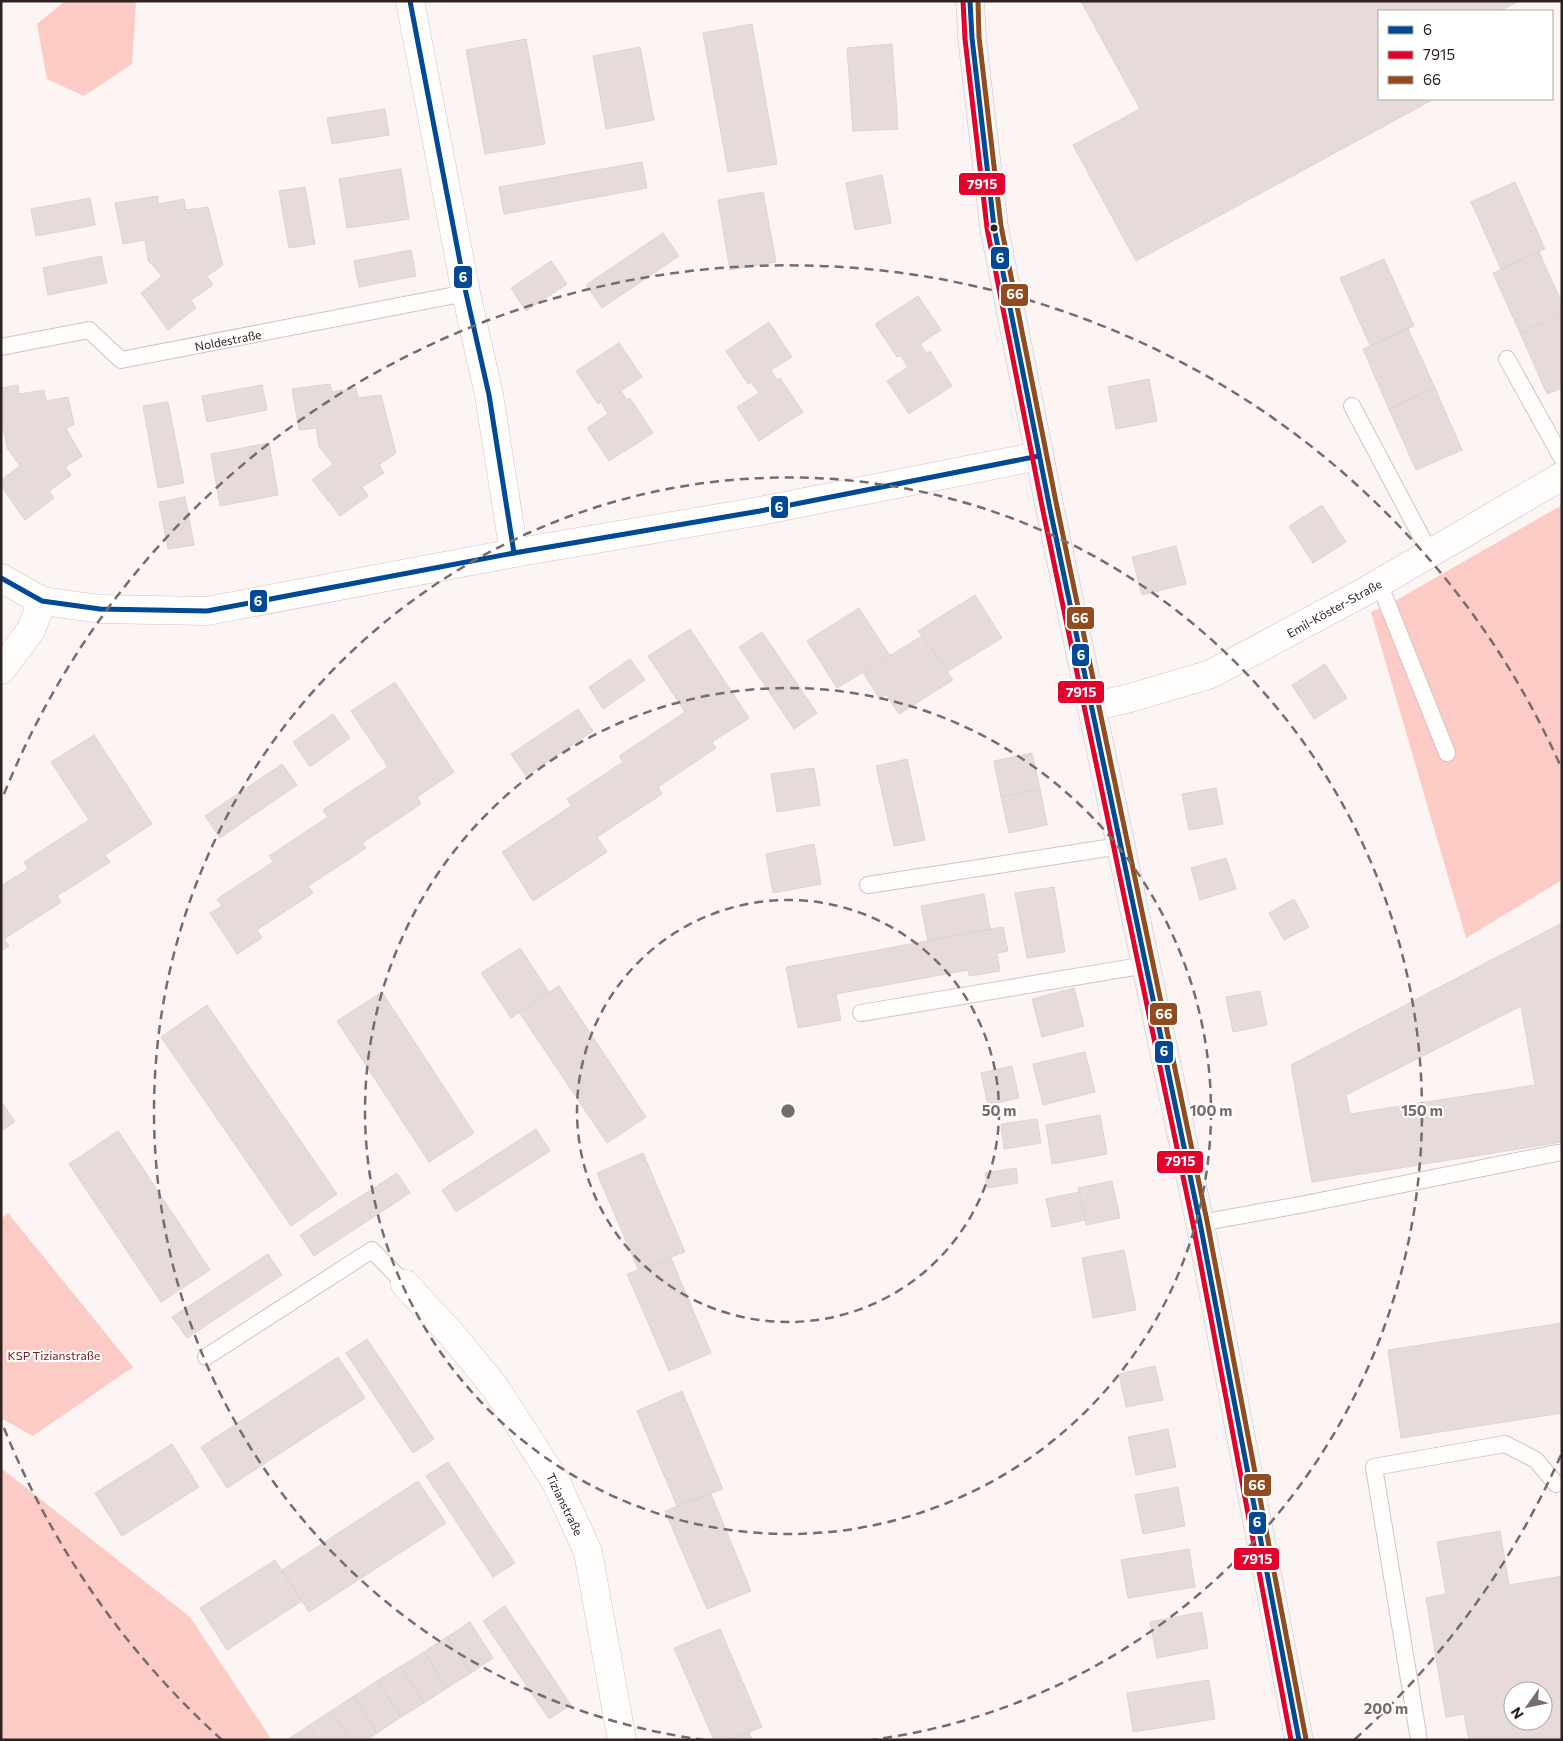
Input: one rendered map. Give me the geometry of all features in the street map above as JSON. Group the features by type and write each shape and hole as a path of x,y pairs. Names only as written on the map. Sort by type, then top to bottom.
{"main road":[{"path":"970,1 972,38 994,228 1039,456 1200,1223 1299,1740"}],"street":[{"path":"410,1 466,293 489,395 514,553"},
{"path":"1,578 42,601 100,610 208,611 514,553 760,511 1039,456"},
{"name":"Emil-Köster-Straße","path":"1091,707 1130,698 1211,674 1380,583 1562,476"},
{"path":"1,670 31,630 42,601"},
{"name":"Tizianstraße","path":"405,1284 452,1335 494,1386 556,1482 588,1552 622,1740"}],"lane":[{"name":"Noldestraße","path":"1,347 89,330 121,360 466,293"},
{"path":"1508,359 1562,458"},
{"path":"1352,406 1430,553"},
{"path":"1380,583 1447,753"},
{"path":"868,885 1120,846"},
{"path":"861,1013 1146,964"},
{"path":"1200,1223 1305,1204 1557,1152"},
{"path":"206,1357 372,1250 405,1284"},
{"path":"1419,1740 1374,1467 1505,1444 1536,1460 1556,1484"}],"green space":[{"path":"65,1 136,1 132,64 84,96 47,79 37,24"},
{"path":"1562,505 1562,880 1466,938 1371,612 1388,605"},
{"name":"KSP Tizianstraße","path":"8,1213 133,1367 33,1436 1,1418 1,1219"},
{"path":"1,1468 190,1617 272,1740 1,1740"}],"building":[{"path":"1081,1 1519,1 1502,10 1378,10 1378,100 1432,100 1136,261 1073,145 1140,109"},
{"path":"752,24 777,164 728,172 703,33"},
{"path":"526,39 545,144 485,154 466,50"},
{"path":"892,44 898,129 853,131 847,48"},
{"path":"640,47 654,120 606,129 593,56"},
{"path":"385,109 389,135 332,144 327,118"},
{"path":"642,162 647,188 504,214 499,187"},
{"path":"401,169 409,219 347,228 339,179"},
{"path":"882,175 891,223 855,230 846,183"},
{"path":"1515,182 1545,249 1501,269 1471,202"},
{"path":"305,187 315,244 289,248 279,191"},
{"path":"763,192 776,262 730,270 718,200"},
{"path":"158,196 158,204 184,199 186,210 208,207 223,265 207,276 213,285 191,300 196,308 168,330 141,293 162,276 148,260 145,240 123,244 115,203"},
{"path":"90,198 95,225 36,236 31,209"},
{"path":"663,233 679,256 602,308 586,285"},
{"path":"411,250 416,276 359,287 354,261"},
{"path":"1539,252 1562,303 1562,314 1520,333 1493,273"},
{"path":"101,256 107,283 48,295 43,268"},
{"path":"1384,259 1414,326 1370,345 1340,278"},
{"path":"551,261 567,284 526,311 511,288"},
{"path":"918,296 941,330 920,344 927,354 930,351 952,386 909,414 887,381 908,367 900,355 897,357 875,324"},
{"path":"1562,314 1562,388 1547,394 1520,333"},
{"path":"769,322 792,357 771,370 777,380 780,378 803,412 759,441 737,407 759,393 751,382 748,384 726,351"},
{"path":"1408,329 1435,388 1389,409 1363,349"},
{"path":"619,343 642,377 621,391 627,400 630,398 653,433 609,461 587,428 608,414 601,402 598,404 576,371"},
{"path":"1149,379 1157,421 1116,429 1108,387"},
{"path":"330,384 332,392 356,388 358,398 381,395 396,453 379,465 384,473 362,487 368,496 340,516 312,480 333,464 319,447 316,428 299,430 292,389"},
{"path":"18,385 19,394 44,390 46,401 68,397 74,424 66,429 82,456 65,467 71,475 49,491 54,498 25,520 1,486 1,480 20,466 7,448 4,430 1,430 1,388"},
{"path":"262,385 267,410 207,422 202,396"},
{"path":"1435,388 1462,450 1416,470 1389,409"},
{"path":"168,402 184,483 158,488 143,406"},
{"path":"269,443 278,495 220,506 211,454"},
{"path":"185,497 194,545 168,549 159,502"},
{"path":"1322,505 1346,542 1313,563 1289,526"},
{"path":"1176,546 1186,584 1142,595 1132,557"},
{"path":"975,595 1002,638 948,671 918,631"},
{"path":"859,608 890,656 837,688 807,641"},
{"path":"690,629 749,718 712,742 716,748 658,787 662,794 597,837 607,852 533,901 502,852 571,806 567,799 623,762 619,756 685,712 648,656"},
{"path":"762,632 817,713 794,729 739,647"},
{"path":"922,636 953,680 899,714 886,694 880,700 863,672"},
{"path":"630,659 645,680 603,709 589,687"},
{"path":"1325,664 1347,698 1314,719 1292,685"},
{"path":"395,682 454,772 417,797 421,804 362,843 366,848 308,886 313,893 257,930 262,938 237,954 210,913 222,906 217,899 273,862 269,856 328,817 323,810 388,767 351,711"},
{"path":"578,709 593,731 526,776 511,754"},
{"path":"333,714 350,738 310,767 293,742"},
{"path":"94,735 152,824 105,855 110,862 57,896 61,902 4,939 9,946 1,951 1,886 28,869 24,862 89,820 51,762"},
{"path":"1032,753 1040,789 1001,797 994,761"},
{"path":"907,759 925,840 894,846 876,766"},
{"path":"282,764 297,785 220,838 205,816"},
{"path":"814,768 820,805 777,812 771,774"},
{"path":"1216,788 1223,824 1189,830 1182,794"},
{"path":"1040,789 1047,825 1009,833 1001,797"},
{"path":"814,844 821,884 773,893 766,854"},
{"path":"1226,858 1236,889 1200,900 1191,868"},
{"path":"1054,887 1065,952 1027,958 1015,893"},
{"path":"984,894 990,929 928,941 921,906"},
{"path":"1294,899 1309,927 1284,940 1269,913"},
{"path":"1562,923 1562,1142 1312,1182 1291,1065","holes":["1521,1006 1535,1085 1350,1114 1346,1095"]},
{"path":"1003,927 1008,951 997,953 1000,971 969,976 968,970 836,994 841,1020 798,1028 786,967"},
{"path":"520,948 549,992 511,1018 481,973"},
{"path":"559,986 646,1117 607,1143 519,1012"},
{"path":"1074,988 1084,1026 1042,1037 1032,999"},
{"path":"1260,991 1267,1025 1233,1032 1226,997"},
{"path":"382,992 474,1133 429,1162 337,1021"},
{"path":"207,1005 337,1194 291,1226 161,1037"},
{"path":"1085,1052 1095,1092 1043,1105 1033,1064"},
{"path":"1012,1066 1019,1098 988,1105 981,1073"},
{"path":"1,1101 15,1122 1,1131"},
{"path":"1100,1115 1107,1154 1052,1164 1046,1125"},
{"path":"1037,1119 1041,1143 1004,1149 1001,1124"},
{"path":"536,1129 550,1151 456,1212 442,1190"},
{"path":"118,1131 210,1270 161,1302 69,1164"},
{"path":"643,1153 685,1252 638,1269 597,1173"},
{"path":"1016,1168 1018,1183 987,1188 985,1173"},
{"path":"397,1173 410,1193 314,1256 300,1235"},
{"path":"1112,1181 1120,1218 1086,1225 1078,1188"},
{"path":"1079,1192 1085,1220 1052,1227 1046,1199"},
{"path":"1124,1250 1136,1310 1093,1318 1082,1258"},
{"path":"268,1254 282,1275 187,1338 172,1317"},
{"path":"671,1258 711,1353 669,1371 627,1274"},
{"path":"1562,1323 1562,1413 1401,1438 1388,1350"},
{"path":"367,1339 434,1439 413,1453 346,1353"},
{"path":"338,1357 365,1398 227,1488 201,1447"},
{"path":"1155,1366 1163,1400 1126,1407 1119,1374"},
{"path":"682,1391 723,1489 677,1506 637,1411"},
{"path":"1168,1429 1176,1467 1136,1475 1128,1437"},
{"path":"172,1444 199,1487 122,1536 95,1493"},
{"path":"448,1462 515,1563 493,1577 426,1476"},
{"path":"418,1481 446,1523 309,1612 282,1570"},
{"path":"1178,1487 1185,1526 1143,1534 1135,1495"},
{"path":"711,1494 751,1591 707,1609 665,1511"},
{"path":"1500,1531 1509,1585 1562,1576 1562,1737 1544,1740 1469,1740 1464,1714 1446,1717 1426,1598 1446,1594 1437,1542"},
{"path":"1189,1549 1195,1587 1128,1598 1121,1560"},
{"path":"275,1560 302,1601 227,1650 200,1608"},
{"path":"505,1606 571,1705 549,1719 483,1621"},
{"path":"1202,1612 1208,1648 1157,1658 1150,1622"},
{"path":"470,1622 493,1658 471,1673 447,1637"},
{"path":"720,1629 762,1727 729,1740 714,1740 674,1648"},
{"path":"447,1637 471,1673 447,1688 424,1652"},
{"path":"424,1652 447,1688 424,1703 401,1666"},
{"path":"401,1666 424,1703 401,1717 377,1681"},
{"path":"1209,1680 1215,1719 1133,1732 1127,1693"},
{"path":"377,1681 401,1717 377,1733 354,1696"},
{"path":"354,1696 377,1733 366,1740 350,1740 331,1711"},
{"path":"331,1711 350,1740 317,1740 308,1726"},
{"path":"308,1726 317,1740 287,1740"},
{"path":"749,1732 752,1740 729,1740"}],"transit line":[{"name":"6","path":"410,1 466,293 489,395 514,553"},
{"name":"7915","path":"963,1 965,39 987,228 1043,511 1193,1224 1291,1740"},
{"name":"6","path":"970,1 972,38 994,227 1050,509 1200,1223 1299,1740"},
{"name":"66","path":"978,1 979,37 1001,226 1057,507 1207,1221 1306,1739"},
{"name":"6","path":"1,578 42,601 100,609 207,611 514,553 760,511 1039,456"}]}
